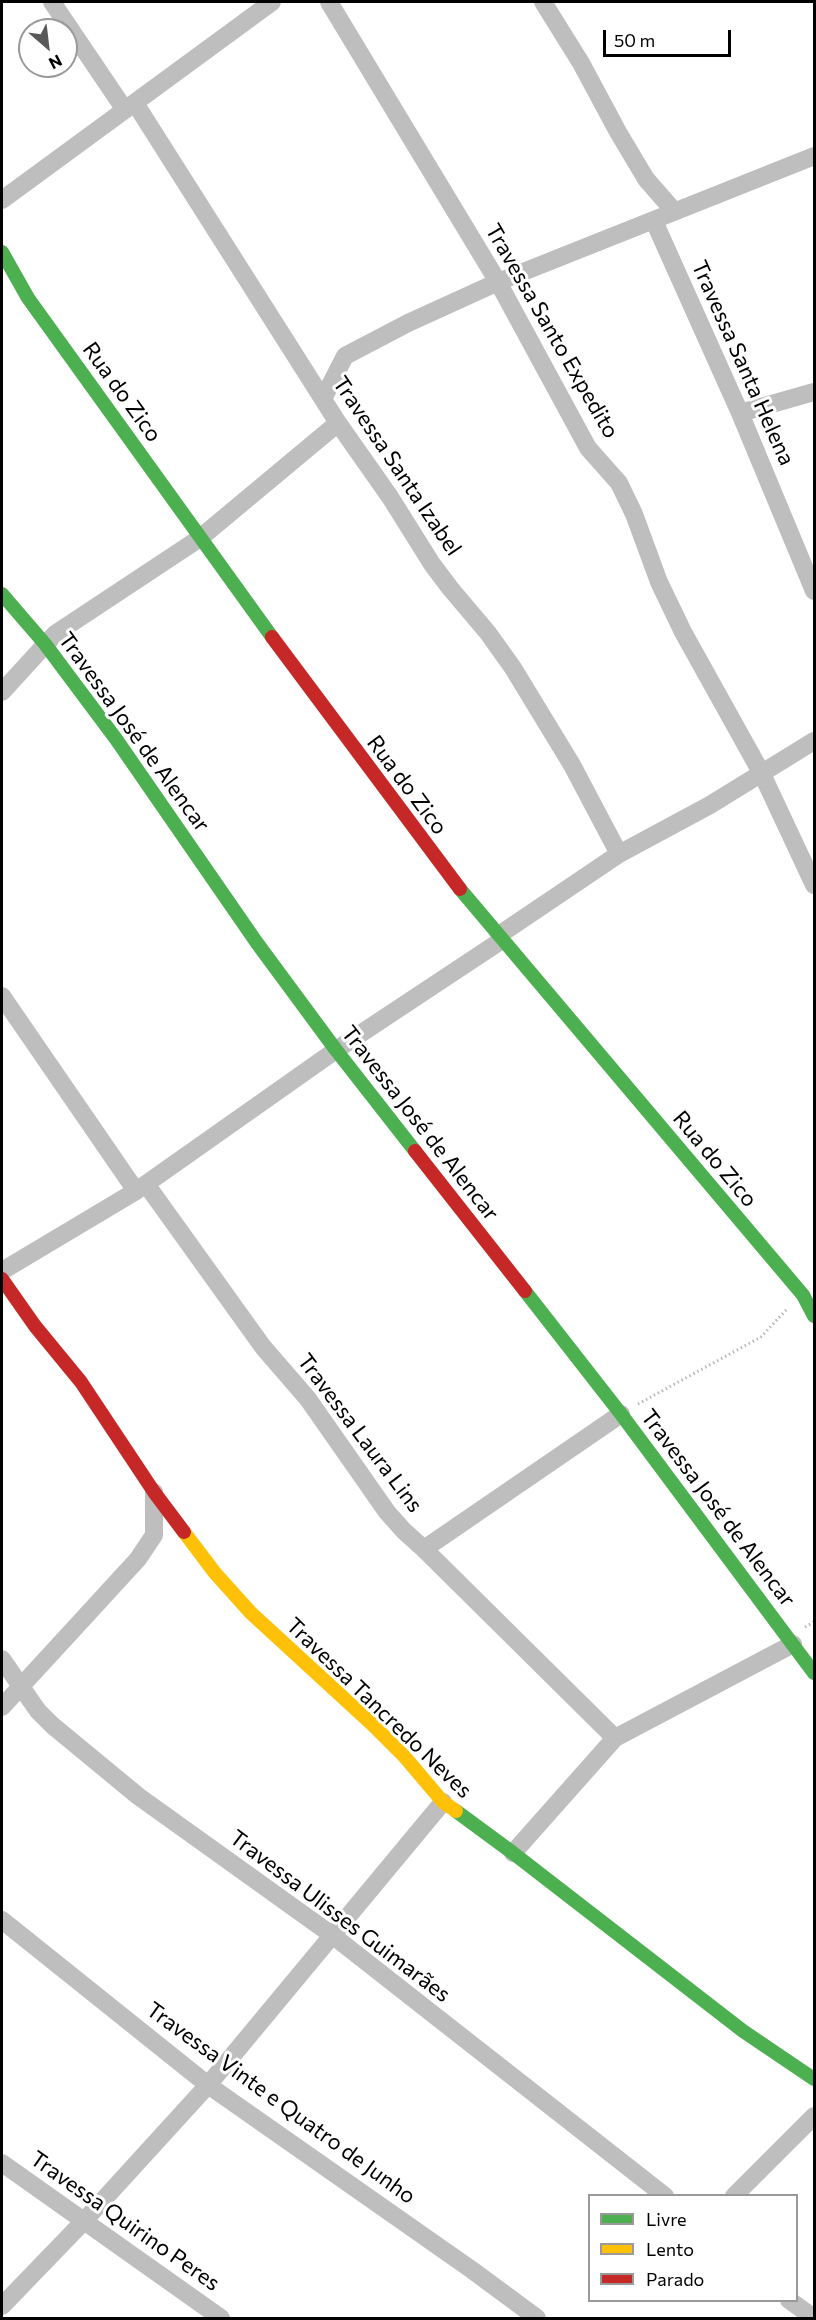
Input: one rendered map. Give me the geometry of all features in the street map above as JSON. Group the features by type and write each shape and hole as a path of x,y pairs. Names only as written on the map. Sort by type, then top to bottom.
{"street":[{"name":"Travessa Santa Izabel","path":"52,2 130,106 338,423 390,496 432,564 513,668 572,765 619,854"},
{"path":"2,200 272,2"},
{"name":"Travessa Santo Expedito","path":"329,2 498,282 588,448 619,483 674,612 762,774 814,885"},
{"path":"543,2 581,63 646,179 674,211"},
{"path":"323,399 345,356 426,314 498,282 814,156"},
{"name":"Travessa Santa Helena","path":"654,221 740,413 814,591"},
{"name":"Rua do Zico","path":"2,252 28,298 200,538 385,791 474,908 808,1292 814,1316"},
{"path":"740,413 814,392"},
{"path":"2,692 45,644 65,627 200,538 338,423"},
{"name":"Travessa José de Alencar","path":"2,594 45,644 116,739 257,943 336,1050 621,1414 814,1673"},
{"path":"2,1271 141,1187 619,854 762,774 814,741"},
{"name":"Travessa Laura Lins","path":"2,996 141,1187 264,1347 309,1399 387,1512 615,1738"},
{"name":"Travessa Tancredo Neves","path":"2,1279 35,1326 81,1382 154,1492 215,1573 250,1613 373,1725 404,1756 443,1803 513,1853 743,2031 814,2079"},
{"path":"424,1549 621,1414"},
{"path":"2,1707 144,1551 155,1529 154,1492"},
{"path":"513,1853 615,1738 793,1644"},
{"name":"Travessa Ulisses Guimarães","path":"2,1659 52,1725 138,1796 332,1935 662,2194"},
{"path":"2,2306 84,2221 208,2085 443,1803"},
{"name":"Travessa Vinte e Quatro de Junho","path":"2,1920 208,2085 472,2270 537,2319"},
{"path":"736,2194 814,2116"},
{"name":"Travessa Quirino Peres","path":"2,2163 221,2319"},
{"path":"790,2302 814,2319"}],"path":[{"path":"621,1414 761,1337 808,1292"}],"traffic: fast":[{"path":"2,252 28,298 272,637"},
{"path":"2,594 45,644 116,739 257,943 336,1050 415,1151"},
{"path":"460,889 803,1295 814,1316"},
{"path":"525,1291 621,1414 814,1673"},
{"path":"456,1811 743,2031 814,2079"}],"traffic: slow":[{"path":"184,1532 215,1573 251,1613 373,1725 404,1756 443,1802 456,1811"}],"traffic: jam":[{"path":"272,637 460,889"},
{"path":"415,1151 525,1291"},
{"path":"2,1279 35,1326 81,1382 154,1492 184,1532"}]}
